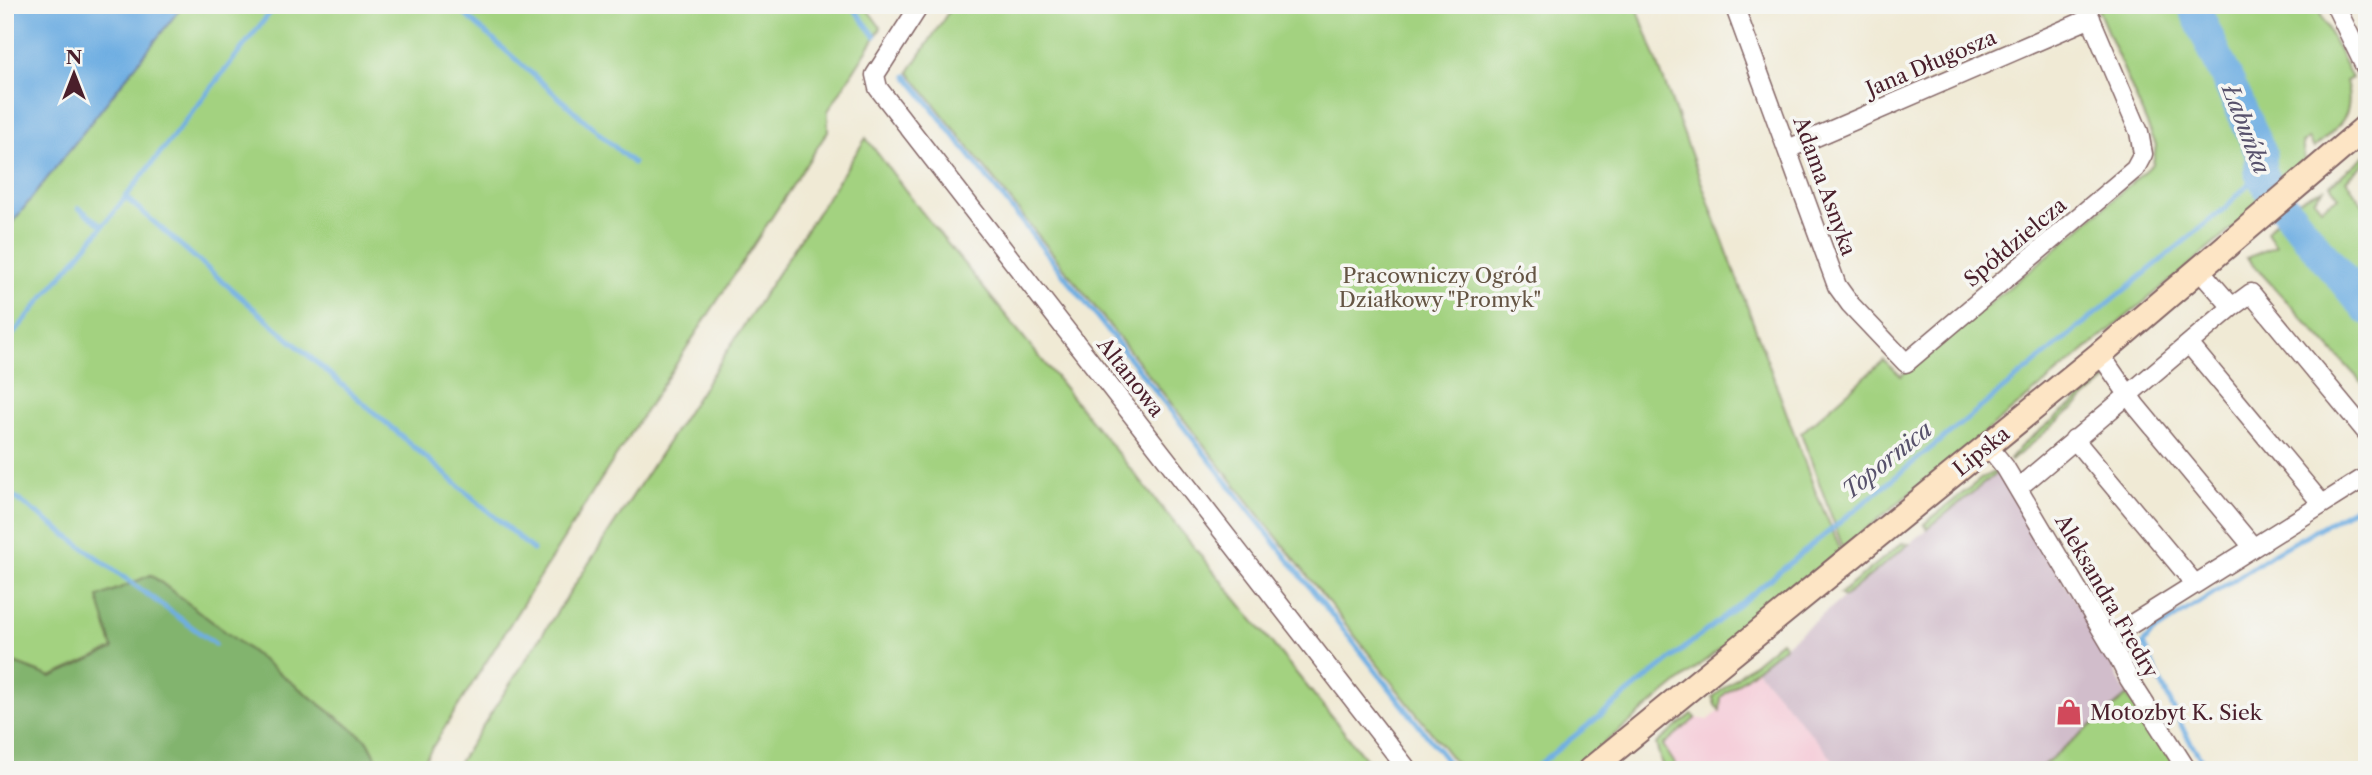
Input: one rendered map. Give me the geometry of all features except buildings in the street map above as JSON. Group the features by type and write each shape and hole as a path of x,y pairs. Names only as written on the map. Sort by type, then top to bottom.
{"main road":[{"name":"Lipska","path":"1590,770 2100,354 2367,126"}],"street":[{"name":"Altanowa","path":"920,5 875,75 878,88 1408,770"},
{"name":"Adama Asnyka","path":"1734,5 1840,292 1906,363"},
{"path":"2335,5 2367,71"},
{"name":"Jana Długosza","path":"1788,149 2088,12"},
{"name":"Spółdzielcza","path":"1906,363 2135,169 2142,159 2139,132 2088,12"},
{"path":"2199,270 2232,307"},
{"path":"2018,488 2251,293 2367,433"},
{"path":"2189,344 2322,504"},
{"path":"2100,354 2129,395 2253,547"},
{"path":"2074,439 2195,584"},
{"name":"Aleksandra Fredry","path":"1988,446 2006,467 2108,639 2129,680 2187,770"},
{"path":"2108,639 2367,476"}],"shaded area":[{"path":"1998,472 2104,648 2127,696 2037,770 1842,770 1756,669"},
{"path":"1756,669 1842,770 1673,770 1676,766 1662,745 1696,718 1708,720 1720,711 1721,697"}],"green space":[{"path":"183,5 864,5 881,28 828,111 828,131 607,470 418,770 383,770 368,741 151,575 113,649 51,677 9,661 5,663 5,232"},
{"name":"Pracowniczy Ogród Działkowy \"Promyk\"","path":"953,5 1636,5 1816,493 1841,550 1571,770 1461,770 909,72"},
{"path":"2096,5 2316,5 2352,78 2346,81 2349,104 2347,112 2337,127 2314,148 2308,139 2302,143 2306,166 2176,276 1843,548 1801,433 1884,360 1901,376 2063,243 2153,164 2156,145"},
{"path":"866,138 921,211 1375,770 454,770"},
{"path":"2367,154 2367,161 2346,180 2367,211 2367,388 2247,258 2276,246 2267,232 2299,200 2323,189 2314,199 2321,208 2339,197 2330,185"},
{"path":"2106,377 2108,379 2011,461 2021,446"},
{"path":"1997,470 1998,472 1927,529 1924,524 1982,478"},
{"path":"1902,543 1909,544 1844,597 1840,594"},
{"path":"151,575 368,741 383,770 5,770 5,663 9,661 51,677 113,649 98,597"},
{"path":"1781,641 1785,646 1721,697 1720,711 1713,697"},
{"path":"2127,696 2178,770 2037,770"},
{"path":"1692,714 1696,718 1663,745 1677,767 1666,770 1656,744"}],"water":[{"path":"5,5 183,5 5,232"}],"waterway":[{"path":"5,344 103,226 276,5"},
{"path":"454,5 633,163"},
{"path":"851,5 875,36"},
{"name":"Topornica","path":"2193,5 2261,154 2260,172 2270,190 2367,309"},
{"path":"907,76 1454,770"},
{"name":"Topornica","path":"1532,770 2225,208 2260,172"},
{"path":"125,197 533,550"},
{"path":"79,208 103,226"},
{"path":"5,490 215,644"},
{"path":"2201,759 2185,733 2143,644 2151,634 2273,554 2367,501"}],"place":[{"name":"Motozbyt K. Siek","path":"2069,712"}],"water label":[{"name":"Łabuńka","path":"2246,129"}]}
